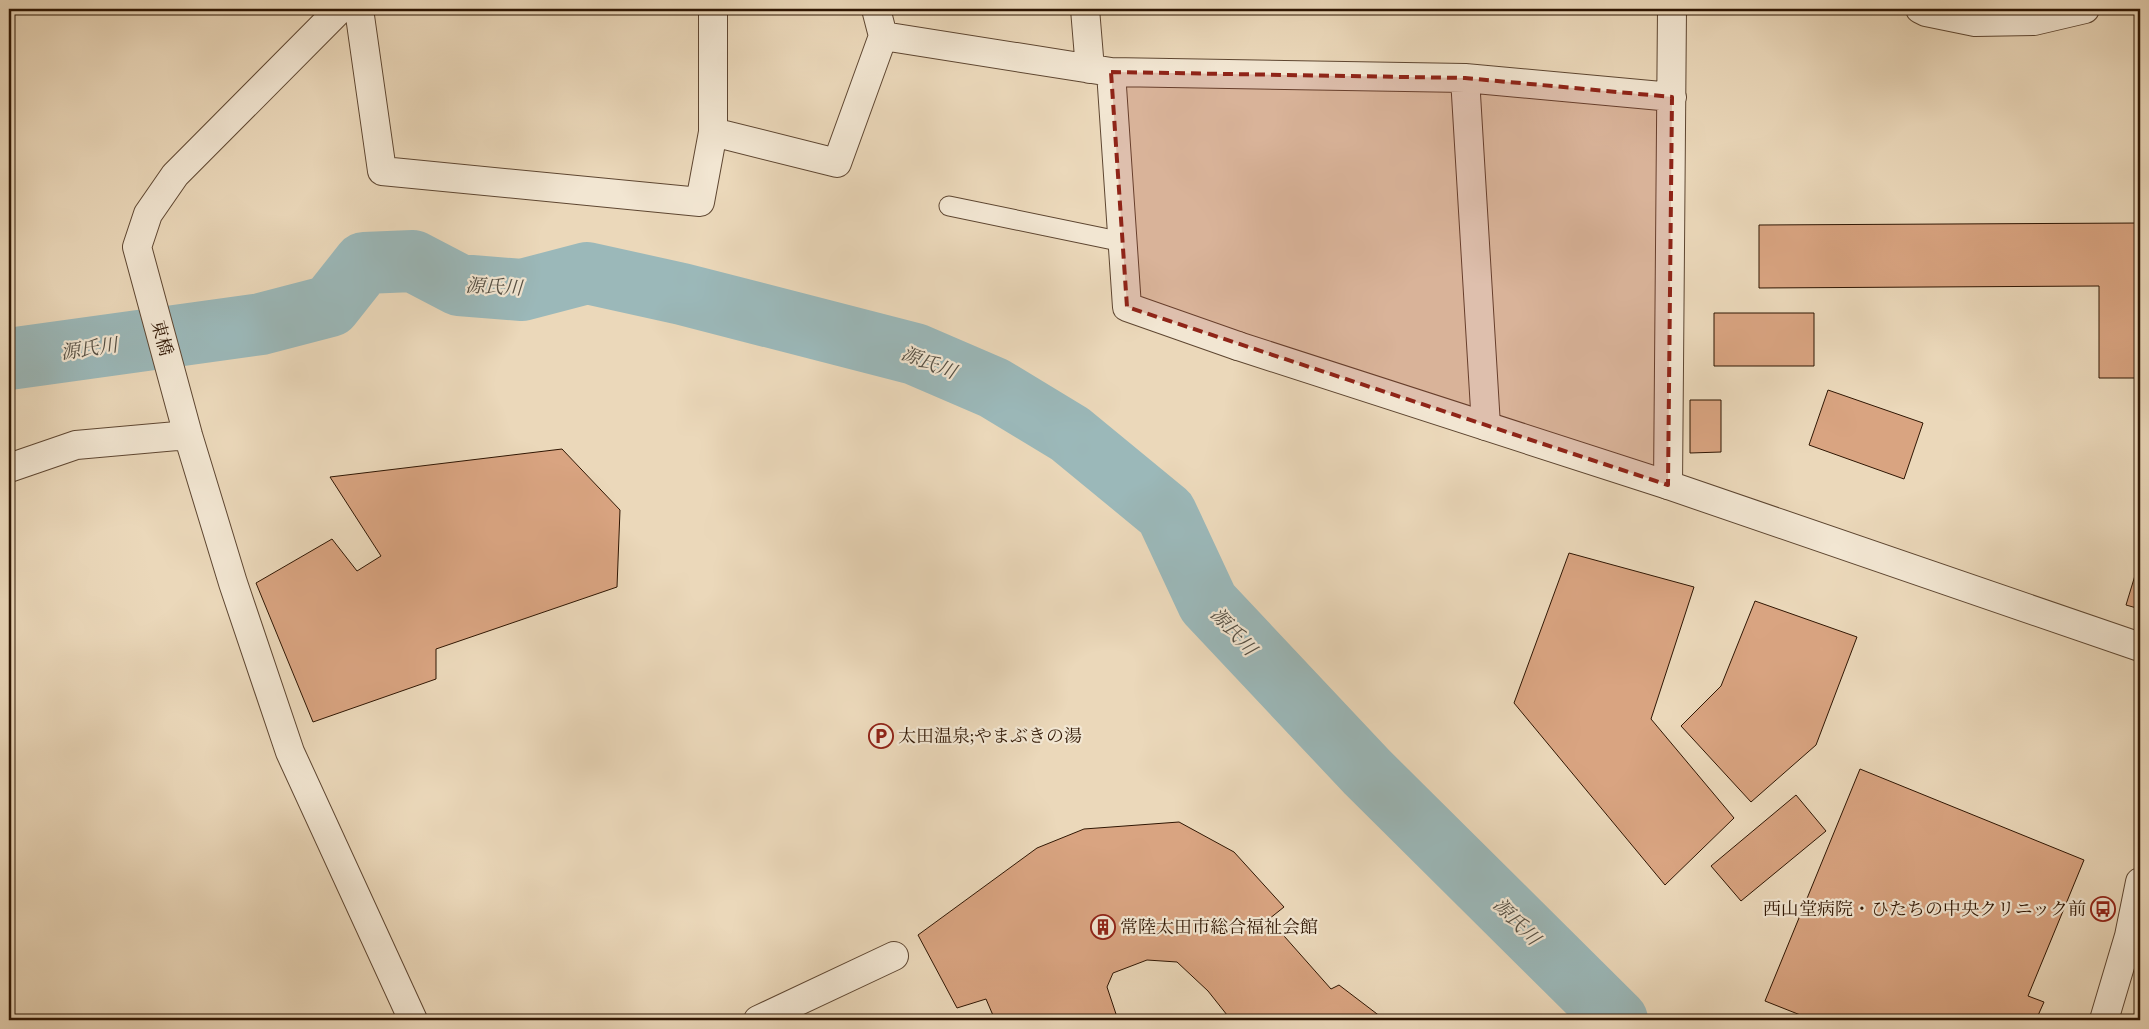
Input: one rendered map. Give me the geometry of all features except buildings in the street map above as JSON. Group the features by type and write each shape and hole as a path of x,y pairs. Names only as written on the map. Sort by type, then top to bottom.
{"street":[{"name":"東橋","path":"340,9 175,175 148,214 137,247 188,435 233,583 290,752 413,1020"},
{"path":"359,9 382,171 700,202 713,132 713,9"},
{"path":"713,132 837,163 883,36 876,9"},
{"path":"1085,9 1100,71 1123,242 1127,307 1238,346 1668,485 2140,647"},
{"path":"1668,485 1672,9"},
{"path":"1920,9 1926,12 1975,22 2034,21 2085,9"},
{"path":"883,36 1100,71 1465,78 1672,97"},
{"path":"1465,78 1486,426"},
{"path":"9,468 76,445 188,435"},
{"path":"2104,1020 2135,936 2140,882"},
{"path":"758,1020 894,956"}],"lane":[{"path":"950,206 1123,242"}],"highlighted area":[{"path":"1111,72 1465,78 1672,97 1668,485 1127,307"}],"waterway":[{"name":"源氏川","path":"9,359 261,324 330,306 364,263 413,261 459,285 522,290 587,273 682,294 915,354 994,388 1070,434 1166,513 1208,603 1367,772 1617,1020"}],"place":[{"name":"太田温泉;やまぶきの湯","path":"881,736"},
{"name":"西山堂病院・ひたちの中央クリニック前","path":"2103,909"},
{"name":"常陸太田市総合福祉会館","path":"1103,927"}]}
